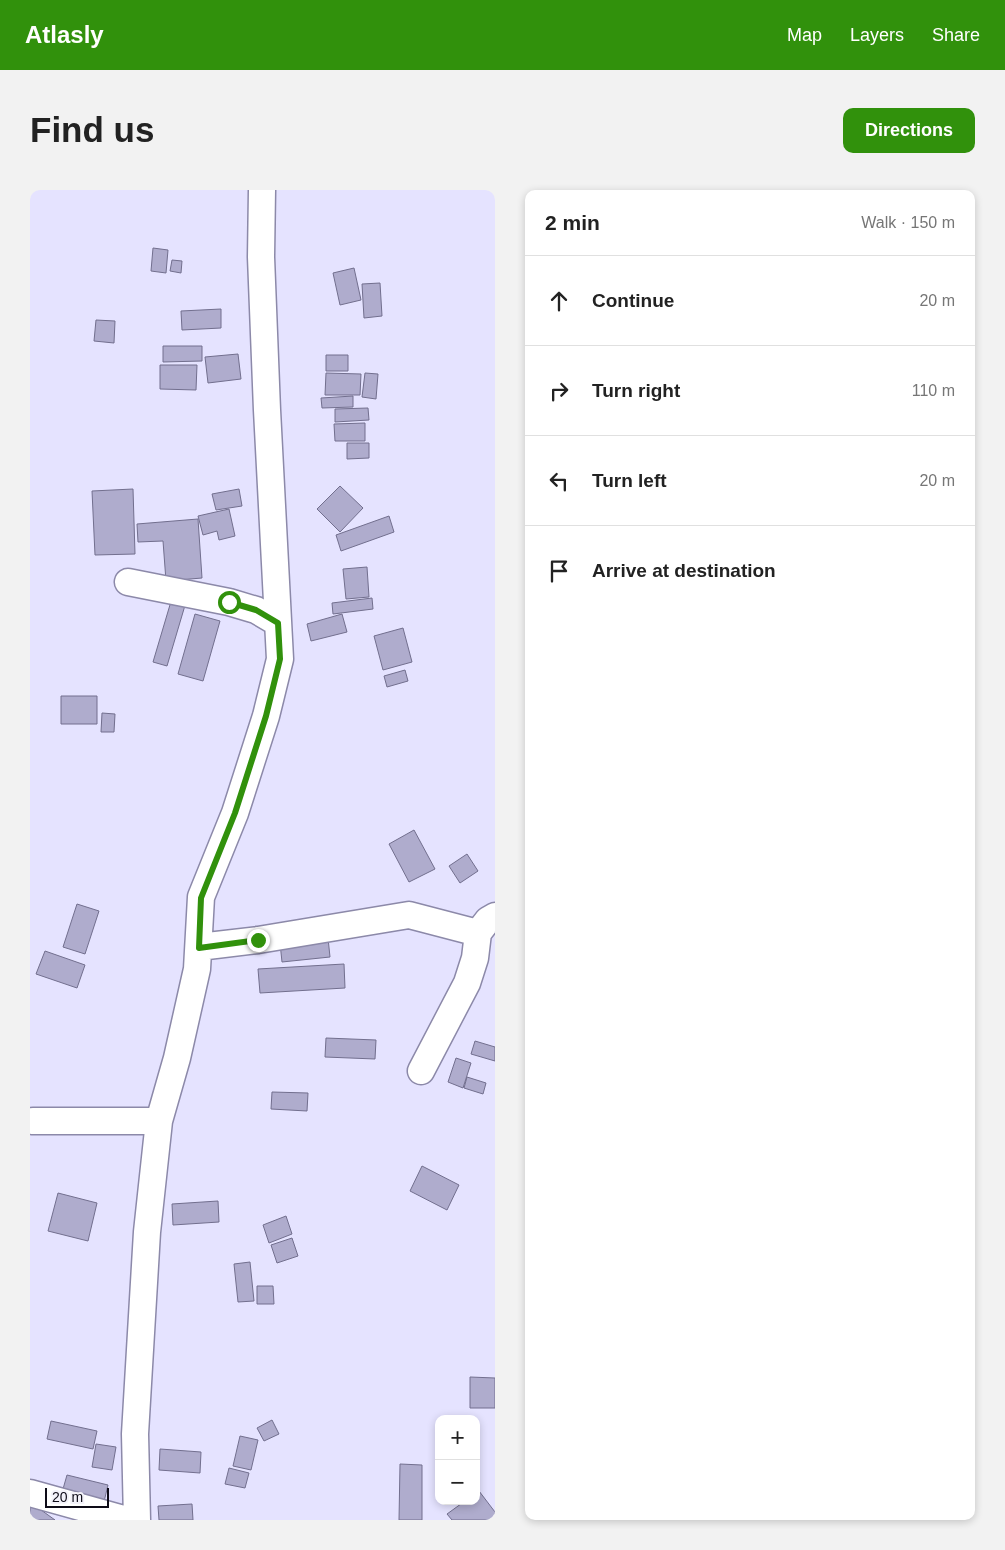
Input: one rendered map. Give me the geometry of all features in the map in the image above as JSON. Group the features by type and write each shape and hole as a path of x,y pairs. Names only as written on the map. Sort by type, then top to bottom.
{"street":[{"path":"137,1520 136,1434 138,1386 147,1232 159,1121 177,1058 198,969 201,898 235,813 266,716 280,659 261,257 262,190"},
{"path":"128,582 229,602 256,610 278,623"},
{"path":"199,948 409,915 486,924 473,968 421,1071"},
{"path":"33,1121 159,1121"},
{"path":"30,1493 127,1520"}],"building":[{"path":"153,248 168,250 166,273 151,271"},
{"path":"172,260 182,261 181,273 170,271"},
{"path":"354,268 361,300 340,305 333,273"},
{"path":"380,283 382,316 364,318 362,284"},
{"path":"221,309 221,328 182,330 181,311"},
{"path":"96,320 115,321 114,343 94,341"},
{"path":"163,346 202,346 202,361 163,362"},
{"path":"238,354 241,379 208,383 205,357"},
{"path":"326,355 348,355 348,371 326,371"},
{"path":"160,365 197,365 196,390 160,389"},
{"path":"326,373 361,374 360,395 325,395"},
{"path":"365,373 378,374 376,399 362,397"},
{"path":"353,396 353,407 322,408 321,398"},
{"path":"368,408 369,420 335,422 335,409"},
{"path":"365,423 365,441 335,441 334,424"},
{"path":"347,443 369,443 369,458 347,459"},
{"path":"340,486 363,508 340,532 317,509"},
{"path":"133,489 135,554 95,555 92,491"},
{"path":"239,489 242,506 216,510 212,494"},
{"path":"229,509 235,536 219,540 217,531 203,535 198,516"},
{"path":"389,516 394,532 341,551 336,535"},
{"path":"198,519 202,578 166,581 163,541 138,542 137,524"},
{"path":"367,567 369,597 346,599 343,569"},
{"path":"172,598 186,602 167,666 153,662"},
{"path":"372,598 373,609 333,614 332,603"},
{"path":"195,614 220,621 203,681 178,674"},
{"path":"342,614 347,632 311,641 307,624"},
{"path":"403,628 412,662 383,670 374,636"},
{"path":"405,670 408,681 387,687 384,676"},
{"path":"61,696 97,696 97,724 61,724"},
{"path":"102,713 115,714 114,732 101,732"},
{"path":"414,830 435,869 409,882 389,844"},
{"path":"467,854 478,871 460,883 449,866"},
{"path":"77,904 99,911 85,954 63,947"},
{"path":"328,938 330,957 282,962 280,943"},
{"path":"45,951 85,965 77,988 36,974"},
{"path":"344,964 345,988 260,993 258,969"},
{"path":"326,1038 376,1040 375,1059 325,1057"},
{"path":"475,1041 495,1047 495,1061 471,1054"},
{"path":"456,1058 471,1063 463,1088 448,1082"},
{"path":"467,1077 486,1083 483,1094 464,1088"},
{"path":"272,1092 308,1093 307,1111 271,1109"},
{"path":"422,1166 459,1185 447,1210 410,1191"},
{"path":"58,1193 97,1203 88,1241 48,1231"},
{"path":"218,1201 219,1222 173,1225 172,1204"},
{"path":"286,1216 292,1234 269,1243 263,1225"},
{"path":"292,1238 298,1256 277,1263 271,1245"},
{"path":"250,1262 254,1301 238,1302 234,1264"},
{"path":"257,1286 273,1286 274,1304 257,1304"},
{"path":"470,1377 495,1378 495,1408 470,1408"},
{"path":"272,1420 279,1434 264,1441 257,1428"},
{"path":"51,1421 97,1431 93,1449 47,1439"},
{"path":"240,1436 258,1440 251,1470 233,1466"},
{"path":"96,1444 116,1447 112,1470 92,1467"},
{"path":"160,1449 201,1452 200,1473 159,1470"},
{"path":"400,1464 422,1465 422,1520 399,1520"},
{"path":"229,1468 249,1473 245,1488 225,1484"},
{"path":"67,1475 108,1485 103,1506 61,1496"},
{"path":"480,1492 495,1512 495,1520 452,1520 447,1514 459,1505 480,1505"},
{"path":"30,1502 55,1520 30,1520"},
{"path":"192,1504 193,1520 159,1520 158,1506"}],"route":[{"path":"229,602 256,610 278,623 280,659 266,716 235,813 201,898 199,948 258,940"}]}
